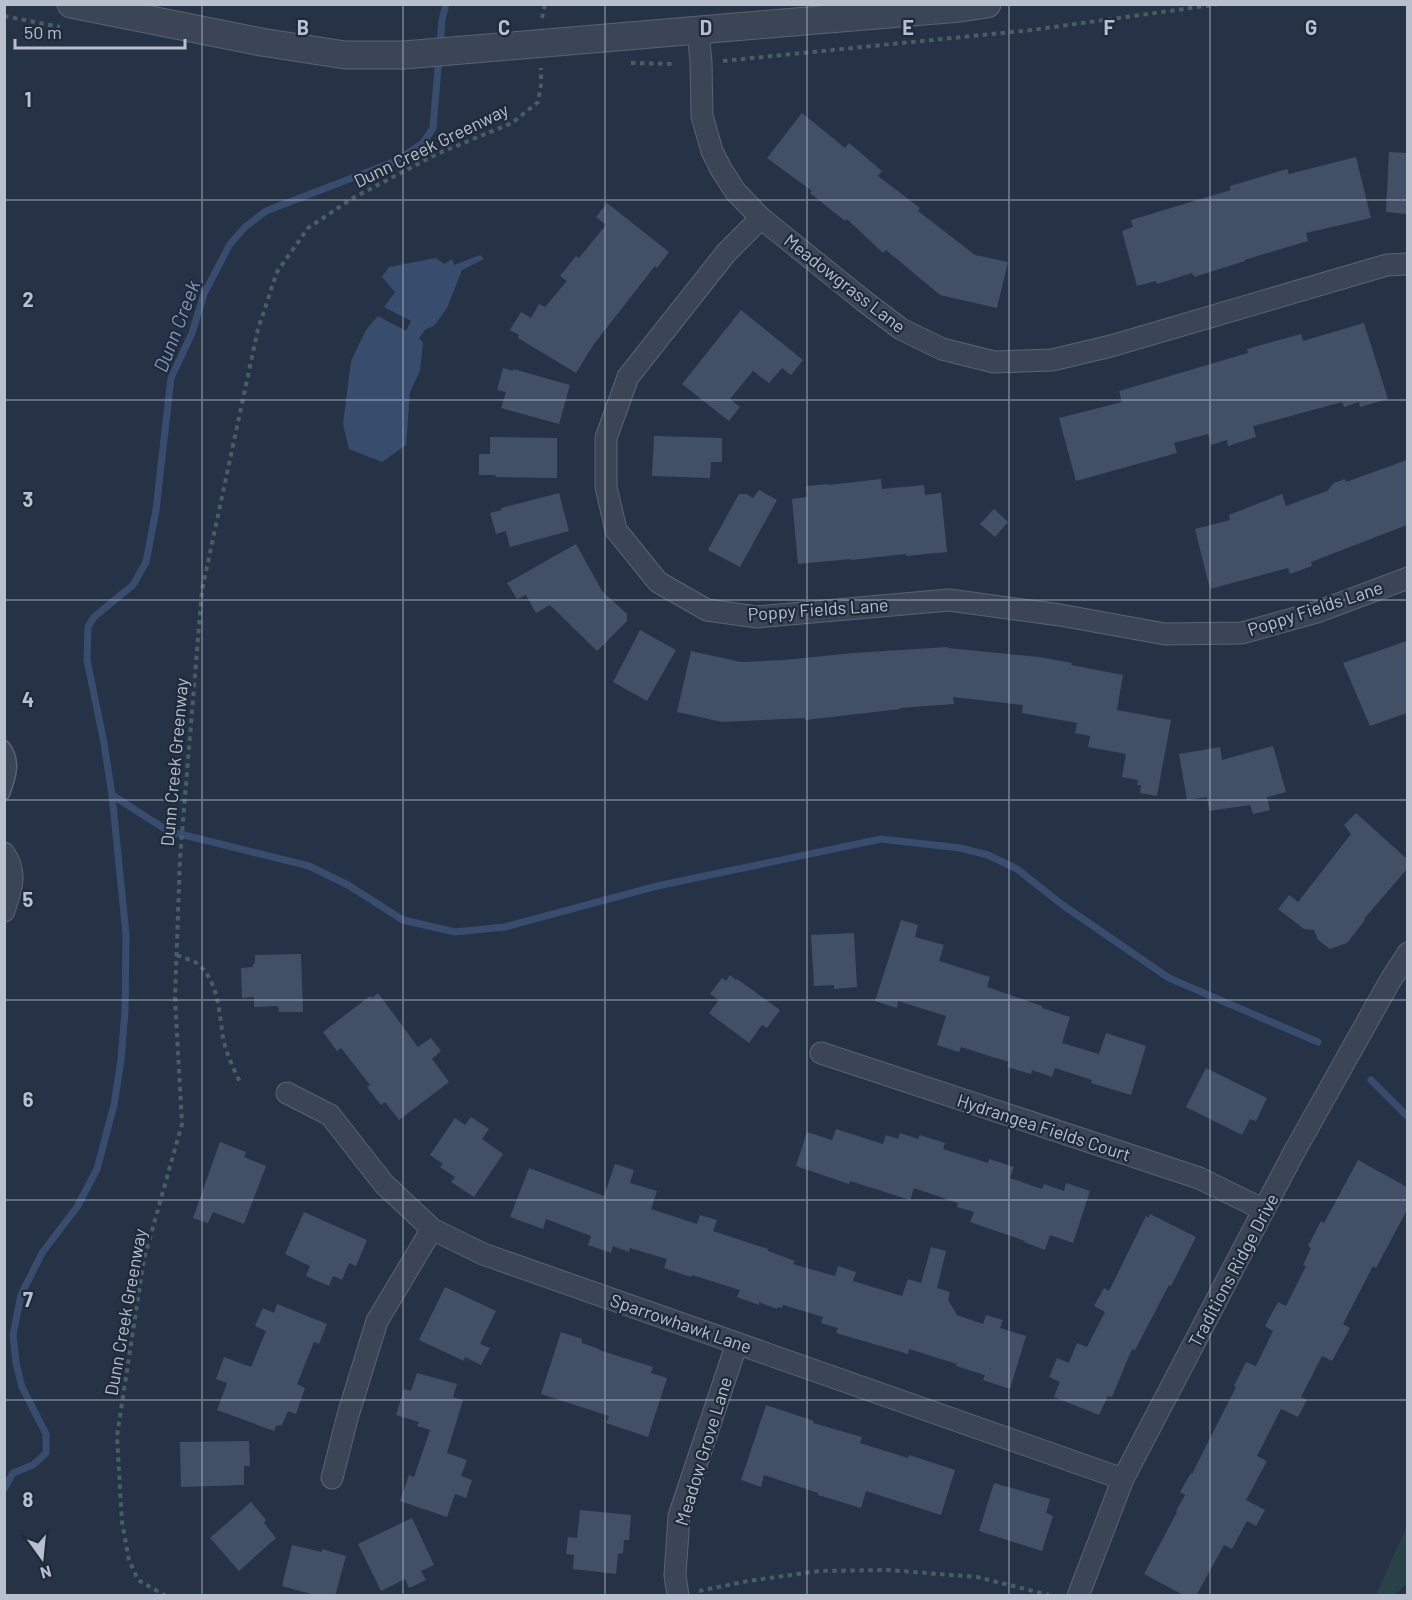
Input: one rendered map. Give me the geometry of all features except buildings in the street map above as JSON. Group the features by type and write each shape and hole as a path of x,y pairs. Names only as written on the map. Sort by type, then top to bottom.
{"street":[{"path":"71,4 261,42 345,55 404,55 512,47 987,4"},
{"name":"Meadowgrass Lane","path":"698,31 702,116 712,151 735,191 761,218 864,300 902,329 942,349 994,362 1052,360 1111,346 1387,265 1407,264"},
{"name":"Poppy Fields Lane","path":"761,218 726,253 628,377 606,438 606,488 616,530 658,582 707,610 757,617 949,600 1060,615 1165,634 1242,633 1317,612 1407,578"},
{"path":"4,853 11,865 13,875 4,911"},
{"name":"Traditions Ridge Drive","path":"1078,1596 1123,1479 1293,1154 1407,953"},
{"name":"Hydrangea Fields Court","path":"820,1053 1199,1178 1264,1210"},
{"name":"Sparrowhawk Lane","path":"287,1093 330,1115 384,1184 432,1229 483,1254 1123,1479"},
{"path":"332,1479 348,1415 377,1321 432,1229"},
{"name":"Meadow Grove Lane","path":"688,1594 675,1575 679,1516 737,1343"}],"lane":[{"path":"4,746 11,758 11,766 4,794"}],"path":[{"path":"541,25 545,4"},
{"path":"723,61 1032,30 1220,4"},
{"name":"Dunn Creek Greenway","path":"166,1596 138,1580 129,1560 122,1522 117,1436 144,1259 182,1124 175,998 180,858 202,590 258,329 277,272 308,228 353,198 437,154 512,123 538,102 541,61"},
{"path":"177,955 197,963 216,993 223,1040 240,1082"},
{"path":"688,1594 748,1581 819,1571 888,1570 977,1577 1049,1595"}],"green space":[{"path":"1407,1526 1407,1584 1394,1595 1376,1595"}],"water":[{"path":"480,255 484,259 462,270 447,308 434,326 426,329 419,338 423,343 420,371 410,392 406,445 382,462 349,449 343,424 351,361 366,330 378,316 406,331 411,321 384,307 395,292 382,277 389,267 436,258 444,264 452,259 454,265"}],"waterway":[{"name":"Dunn Creek","path":"440,45 446,4"},
{"name":"Dunn Creek","path":"4,1489 13,1473 33,1465 46,1453 46,1434 22,1387 16,1363 13,1335 21,1295 42,1253 77,1207 97,1169 114,1105 121,1060 125,1011 126,934 112,795 87,660 88,627 94,617 133,585 146,562 156,510 171,378 192,333 204,294 230,244 245,227 266,211 396,161 423,143 433,128 439,56"},
{"path":"112,795 168,831 309,866 348,885 403,920 455,932 505,927 657,886 881,839 960,848 988,855 1017,869 1064,906 1169,978 1318,1042"},
{"path":"1371,1080 1408,1117"}]}
